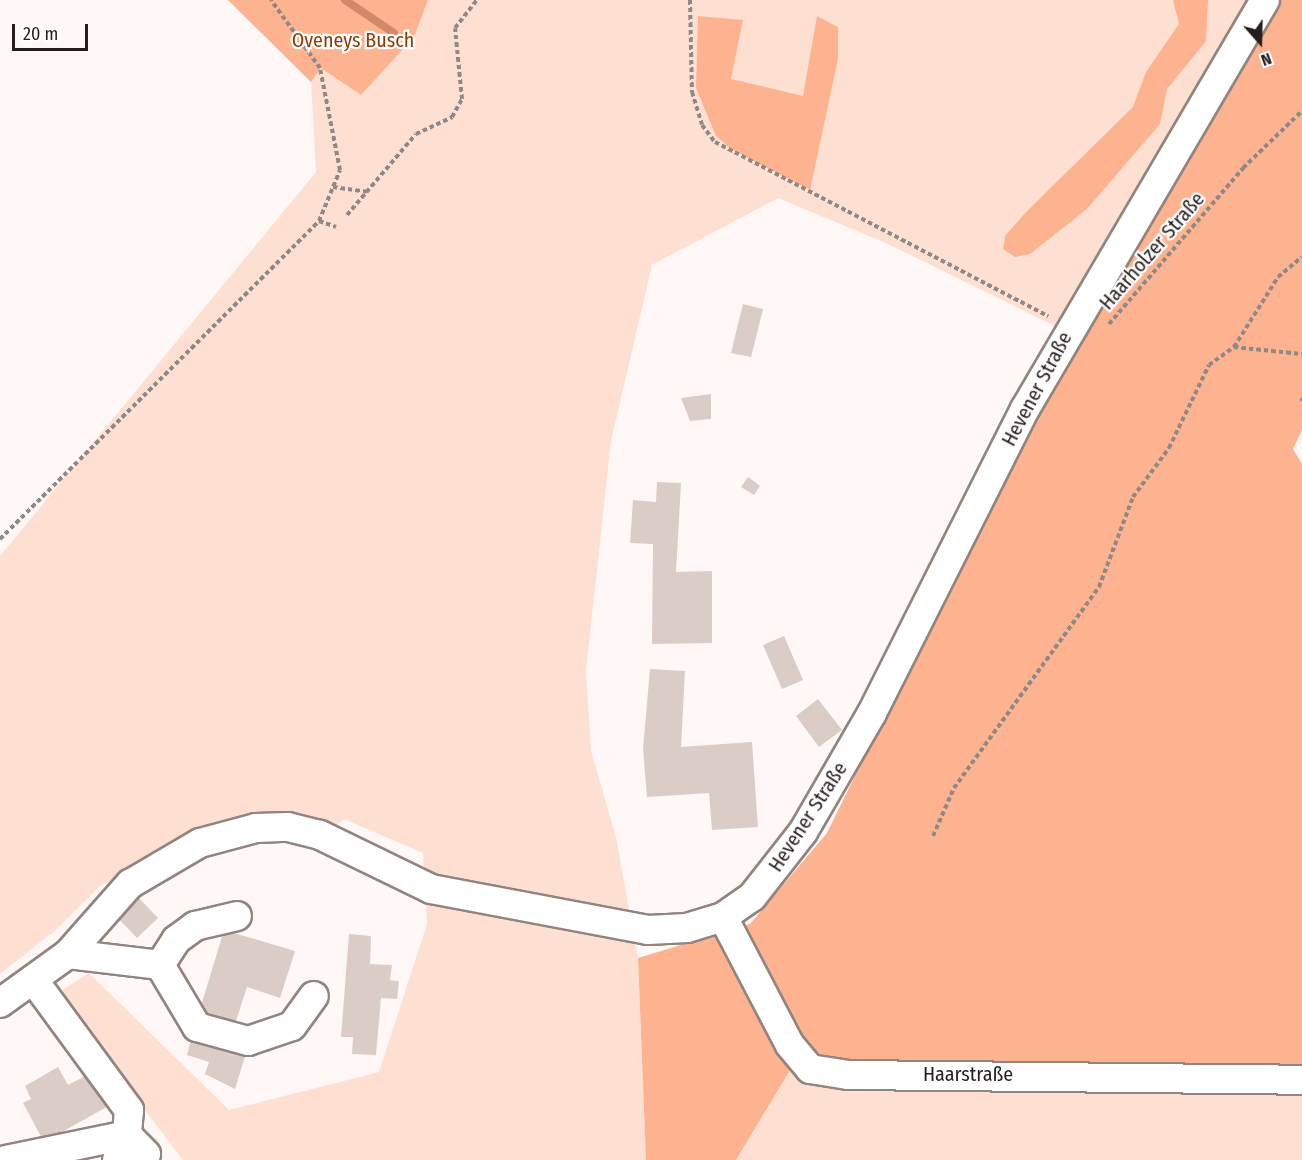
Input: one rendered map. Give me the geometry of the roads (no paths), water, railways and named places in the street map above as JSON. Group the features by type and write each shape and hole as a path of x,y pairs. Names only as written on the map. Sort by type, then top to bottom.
{"street":[{"name":"Hevener Straße","path":"0,1003 34,982 68,954 130,884 200,843 256,828 320,835 431,889 648,930 687,928 723,917 752,897 803,832 872,713 1070,327 1266,0"},
{"path":"160,965 176,940 195,926 237,916"},
{"name":"Haarstraße","path":"723,917 790,1045 810,1070 848,1075 1302,1080"},
{"path":"68,954 160,965"},
{"path":"160,965 197,1027 248,1041 292,1026 314,996"},
{"path":"6,1160 130,1150 129,1110 34,982"}],"waterway":[{"path":"345,0 394,33"}],"park label":[{"name":"Oveneys Busch","path":"353,40"}]}
